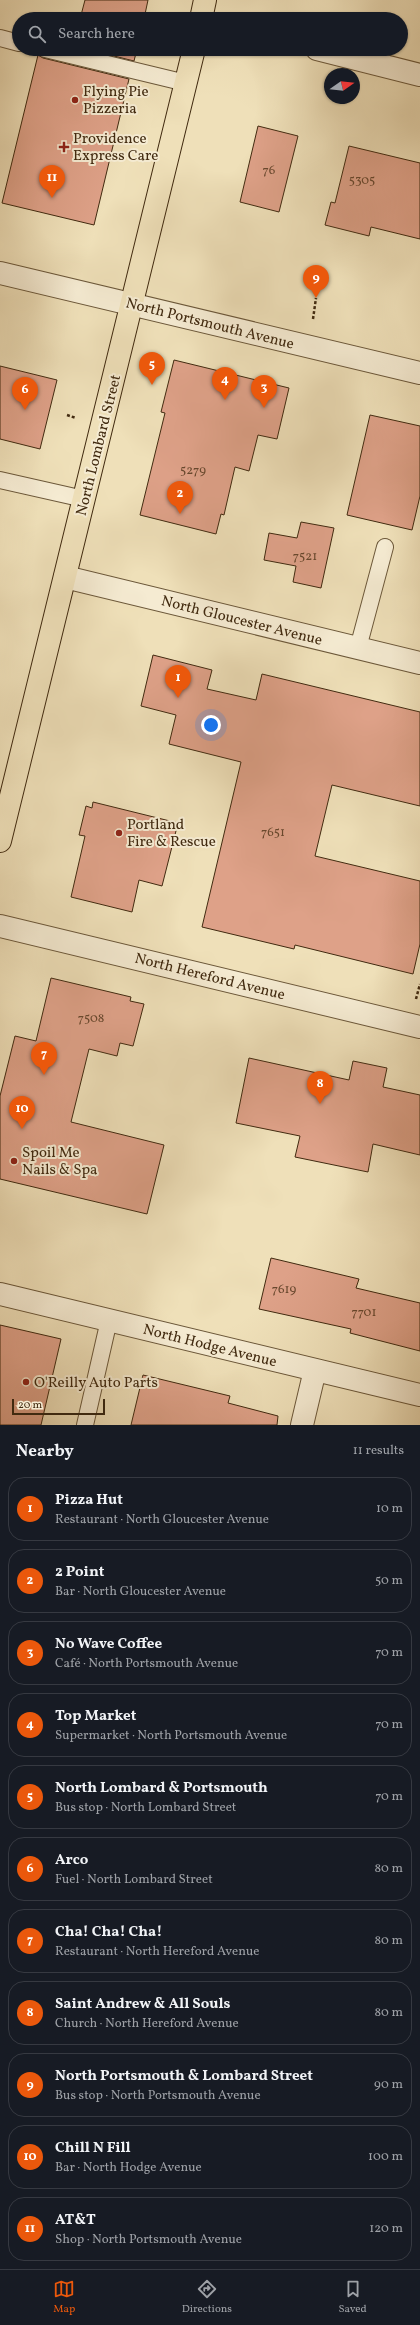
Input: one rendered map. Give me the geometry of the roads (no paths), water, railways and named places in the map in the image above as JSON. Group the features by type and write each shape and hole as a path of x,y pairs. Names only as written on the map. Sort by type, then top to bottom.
{"main road":[{"path":"202,12 205,0"},
{"name":"North Lombard Street","path":"1,834 192,56"}],"street":[{"path":"346,56 420,74"},
{"name":"North Portsmouth Avenue","path":"0,273 420,373"},
{"name":"North Gloucester Avenue","path":"65,577 420,663"},
{"name":"North Hereford Avenue","path":"0,926 420,1027"},
{"name":"North Hodge Avenue","path":"0,1294 420,1395"},
{"path":"302,1425 315,1370"}],"lane":[{"path":"0,38 12,41"},
{"path":"74,56 186,83"},
{"path":"0,480 84,499"},
{"path":"358,648 385,547"},
{"path":"84,1425 109,1320"}],"place":[{"name":"Flying Pie Pizzeria","path":"75,100"},
{"name":"Providence Express Care","path":"64,147"},
{"name":"AT&T","path":"52,198"},
{"name":"North Portsmouth & Lombard Street","path":"316,298"},
{"name":"North Lombard & Portsmouth","path":"152,385"},
{"name":"Top Market","path":"225,400"},
{"name":"No Wave Coffee","path":"264,408"},
{"name":"Arco","path":"25,410"},
{"name":"2 Point","path":"180,514"},
{"name":"Pizza Hut","path":"178,698"},
{"name":"Portland Fire & Rescue","path":"119,833"},
{"name":"Cha! Cha! Cha!","path":"44,1075"},
{"name":"Saint Andrew & All Souls","path":"320,1104"},
{"name":"Chill N Fill","path":"22,1129"},
{"name":"Spoil Me Nails & Spa","path":"14,1161"},
{"name":"O'Reilly Auto Parts","path":"26,1382"}]}
